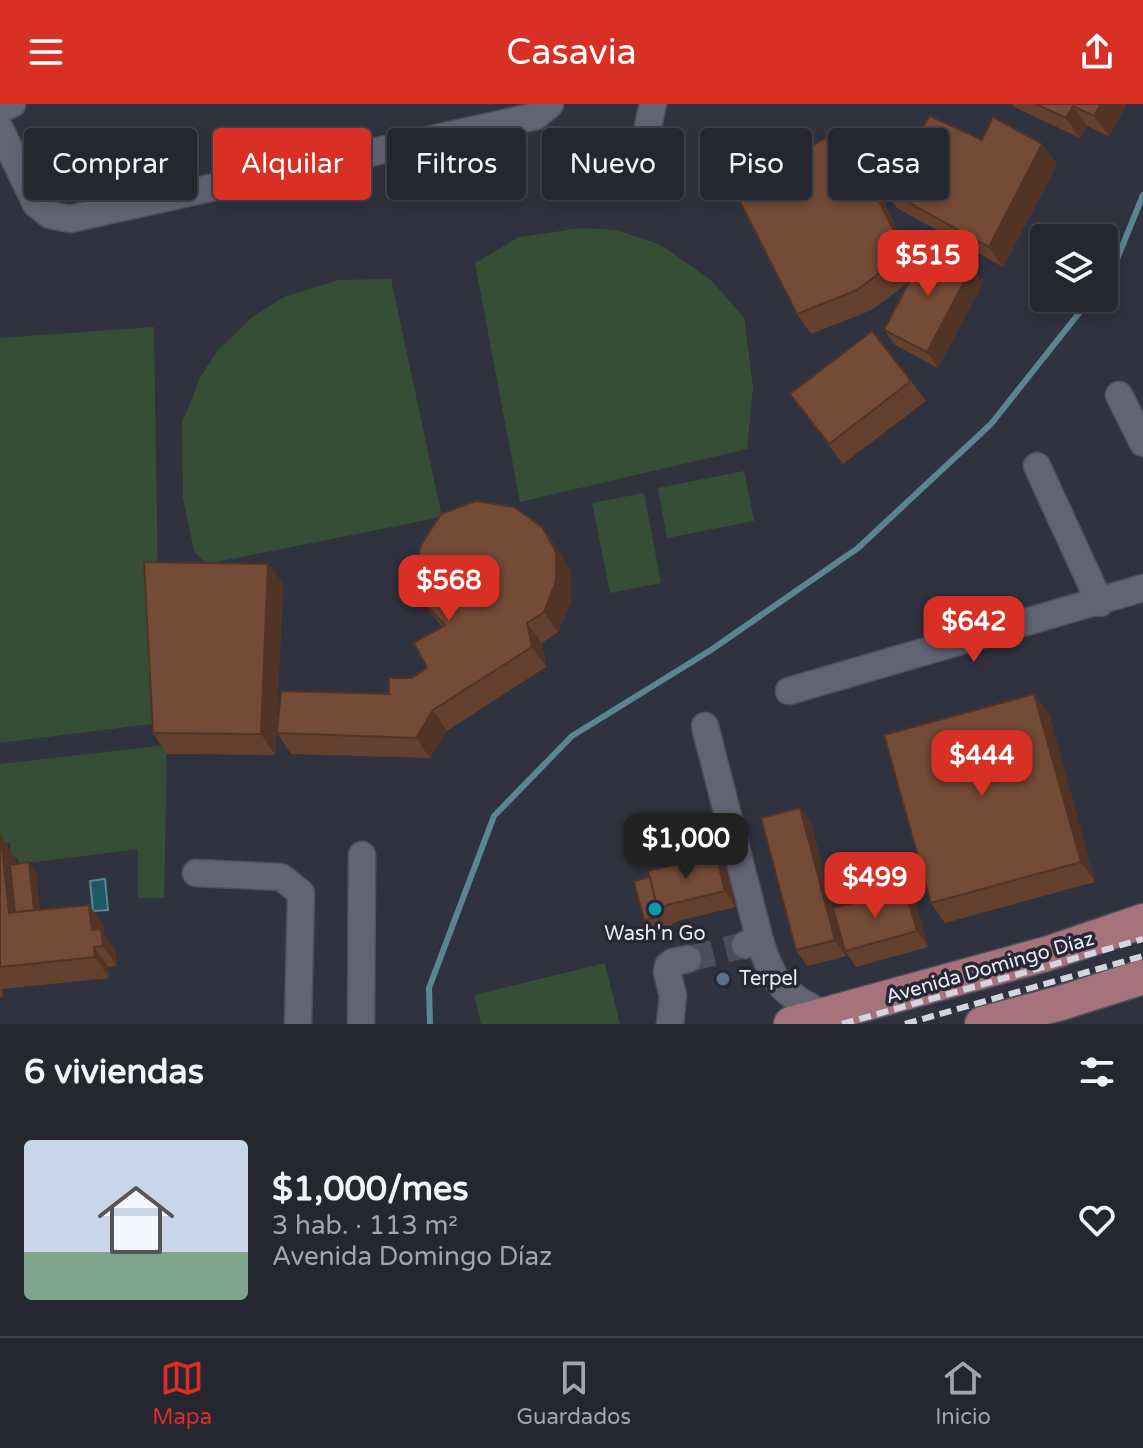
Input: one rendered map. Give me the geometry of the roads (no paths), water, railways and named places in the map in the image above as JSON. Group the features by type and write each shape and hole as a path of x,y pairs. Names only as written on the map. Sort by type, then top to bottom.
{"main road":[{"name":"Avenida Domingo Díaz","path":"791,1024 1046,954 1143,921"},
{"path":"982,1024 1143,977"}],"street":[{"path":"0,109 12,104"},
{"path":"0,129 36,204 50,215 70,219 536,116 550,104"},
{"path":"648,128 653,104"},
{"path":"1119,395 1143,443"},
{"path":"1037,466 1100,603"},
{"path":"789,691 1143,588"},
{"path":"705,726 753,943 779,986 826,1016"},
{"path":"361,1024 362,855"},
{"path":"196,873 281,877 301,893 298,1024"},
{"path":"670,1024 673,996 668,966 688,959"}],"water":[{"path":"105,879 108,910 93,911 90,881"}],"waterway":[{"path":"1118,257 1143,195"},
{"path":"430,1024 429,988 494,816 572,736 711,650 858,548 991,424 1080,312"}],"tunnel":[{"path":"688,959 745,945"}],"railway":[{"path":"842,1024 1143,939"},
{"path":"905,1024 1143,956"}],"place":[{"name":"Wash'n Go","path":"655,909"},
{"name":"Terpel","path":"723,979"}]}
